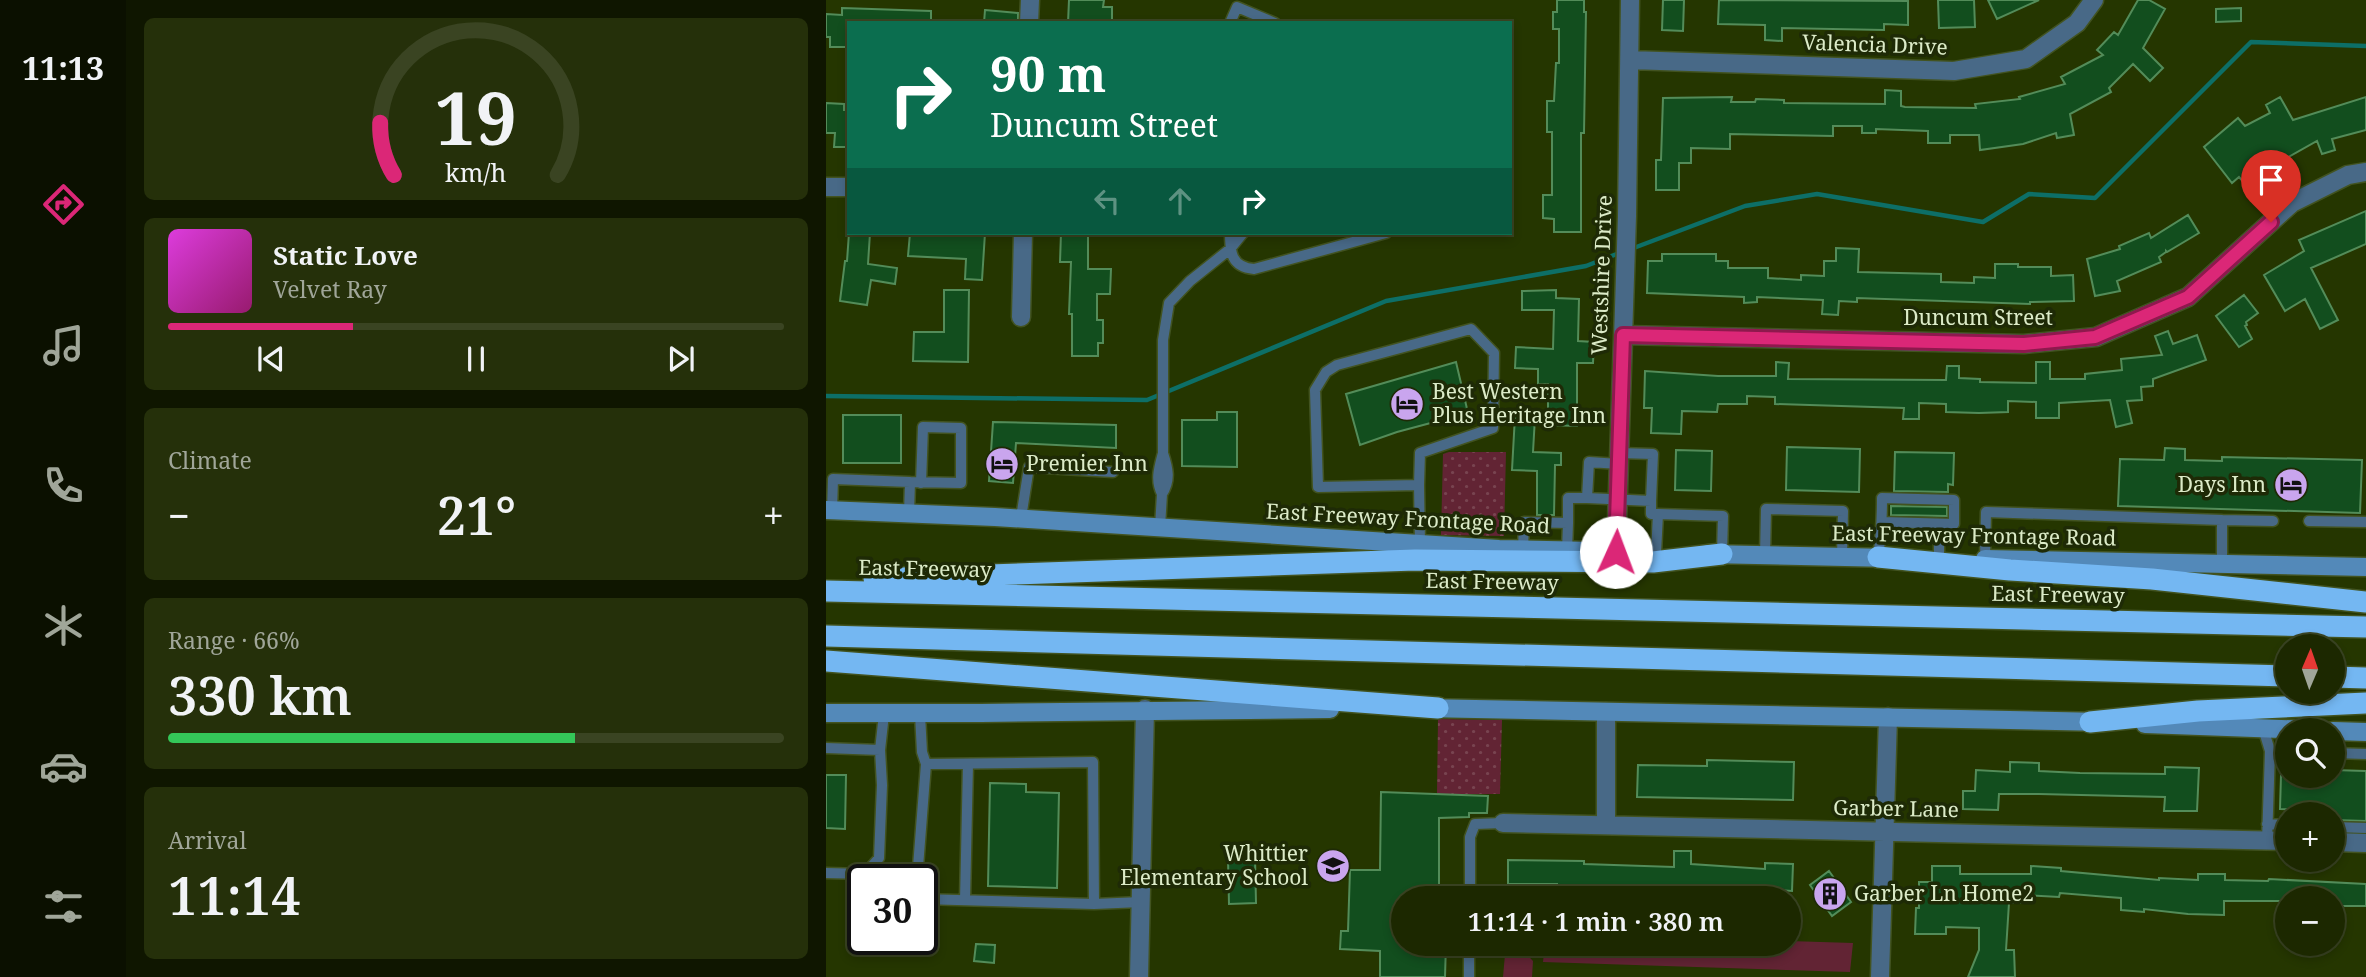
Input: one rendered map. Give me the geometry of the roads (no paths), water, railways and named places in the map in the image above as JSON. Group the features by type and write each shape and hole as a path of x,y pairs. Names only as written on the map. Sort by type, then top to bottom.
{"highway":[{"path":"826,581 1415,560 1653,562 1722,554"},
{"path":"1878,557 2010,570 2152,579 2366,602"},
{"name":"East Freeway","path":"826,591 2366,627"},
{"path":"826,636 2275,676"},
{"path":"826,661 1438,708"},
{"path":"2345,677 2366,678"},
{"path":"2090,722 2198,711 2366,703"}],"main road":[{"name":"East Freeway Frontage Road","path":"829,511 1021,518 1523,550 2366,567"},
{"path":"826,713 1438,708 2275,728"},
{"path":"2345,731 2366,732"}],"street":[{"path":"1029,21 1030,0"},
{"name":"Westshire Drive","path":"1616,552 1627,216 1630,0"},
{"name":"Valencia Drive","path":"1630,60 1954,71 2026,58 2077,23 2094,0"},
{"name":"Duncum Street","path":"1623,335 2024,344 2095,337 2188,297 2292,203 2348,175 2366,172"},
{"path":"826,187 847,187"},
{"path":"1021,317 1023,235"},
{"path":"1139,977 1145,709"},
{"path":"1606,712 1606,825"},
{"path":"1880,977 1888,718"},
{"name":"Garber Lane","path":"1503,823 1885,832 2267,832 2275,836"},
{"path":"2345,842 2366,843"}],"lane":[{"path":"1231,21 1237,7 1270,21"},
{"path":"1230,235 1230,249 1237,263 1243,268 1254,269 1379,235"},
{"path":"1160,527 1162,494 1158,485 1158,469 1164,453 1163,340 1169,303 1190,281 1230,249 1241,235"},
{"path":"1419,485 1318,488 1315,390 1326,372 1337,365 1471,330 1494,353 1493,428 1420,453 1420,544"},
{"path":"829,511 833,479 910,482 961,483 961,428 923,426 921,482"},
{"path":"1587,498 1589,462 1653,454 1651,514 1723,516 1722,554"},
{"path":"1021,518 1029,467 1112,472"},
{"path":"909,514 910,482"},
{"path":"1567,551 1568,498 1651,501"},
{"path":"1878,557 1882,498 1954,500 1954,524 1882,522"},
{"path":"1765,555 1766,509 1843,511 1842,557"},
{"path":"1985,559 1986,512 2273,521"},
{"path":"1656,552 1658,514"},
{"path":"2222,520 2222,563"},
{"path":"2309,521 2366,522"},
{"path":"1523,550 1524,522 1568,523"},
{"path":"1939,524 1939,558"},
{"path":"918,864 926,764 922,752 920,713"},
{"path":"826,873 865,874 879,858 882,785 880,750 884,714"},
{"path":"2263,728 2270,752 2267,832 2275,829"},
{"path":"826,748 880,750"},
{"path":"2270,752 2275,752"},
{"path":"2345,753 2366,754"},
{"path":"926,764 1093,762 1094,904"},
{"path":"965,900 968,764"},
{"path":"1470,886 1470,837 1475,824 1503,823"},
{"path":"2345,827 2366,828"},
{"path":"938,899 1094,904 1141,902"},
{"path":"1469,956 1469,977"}],"waterway":[{"path":"1631,249 1745,206 1817,194 1983,222 2029,194 2095,198 2251,42 2366,46"},
{"path":"826,396 1147,400 1386,301 1586,266 1622,252"}],"place":[{"name":"Best Western Plus Heritage Inn","path":"1407,404"},
{"name":"Premier Inn","path":"1002,464"},
{"name":"Days Inn","path":"2291,485"},
{"name":"Whittier Elementary School","path":"1333,866"},
{"name":"Garber Ln Home2","path":"1830,894"}]}
